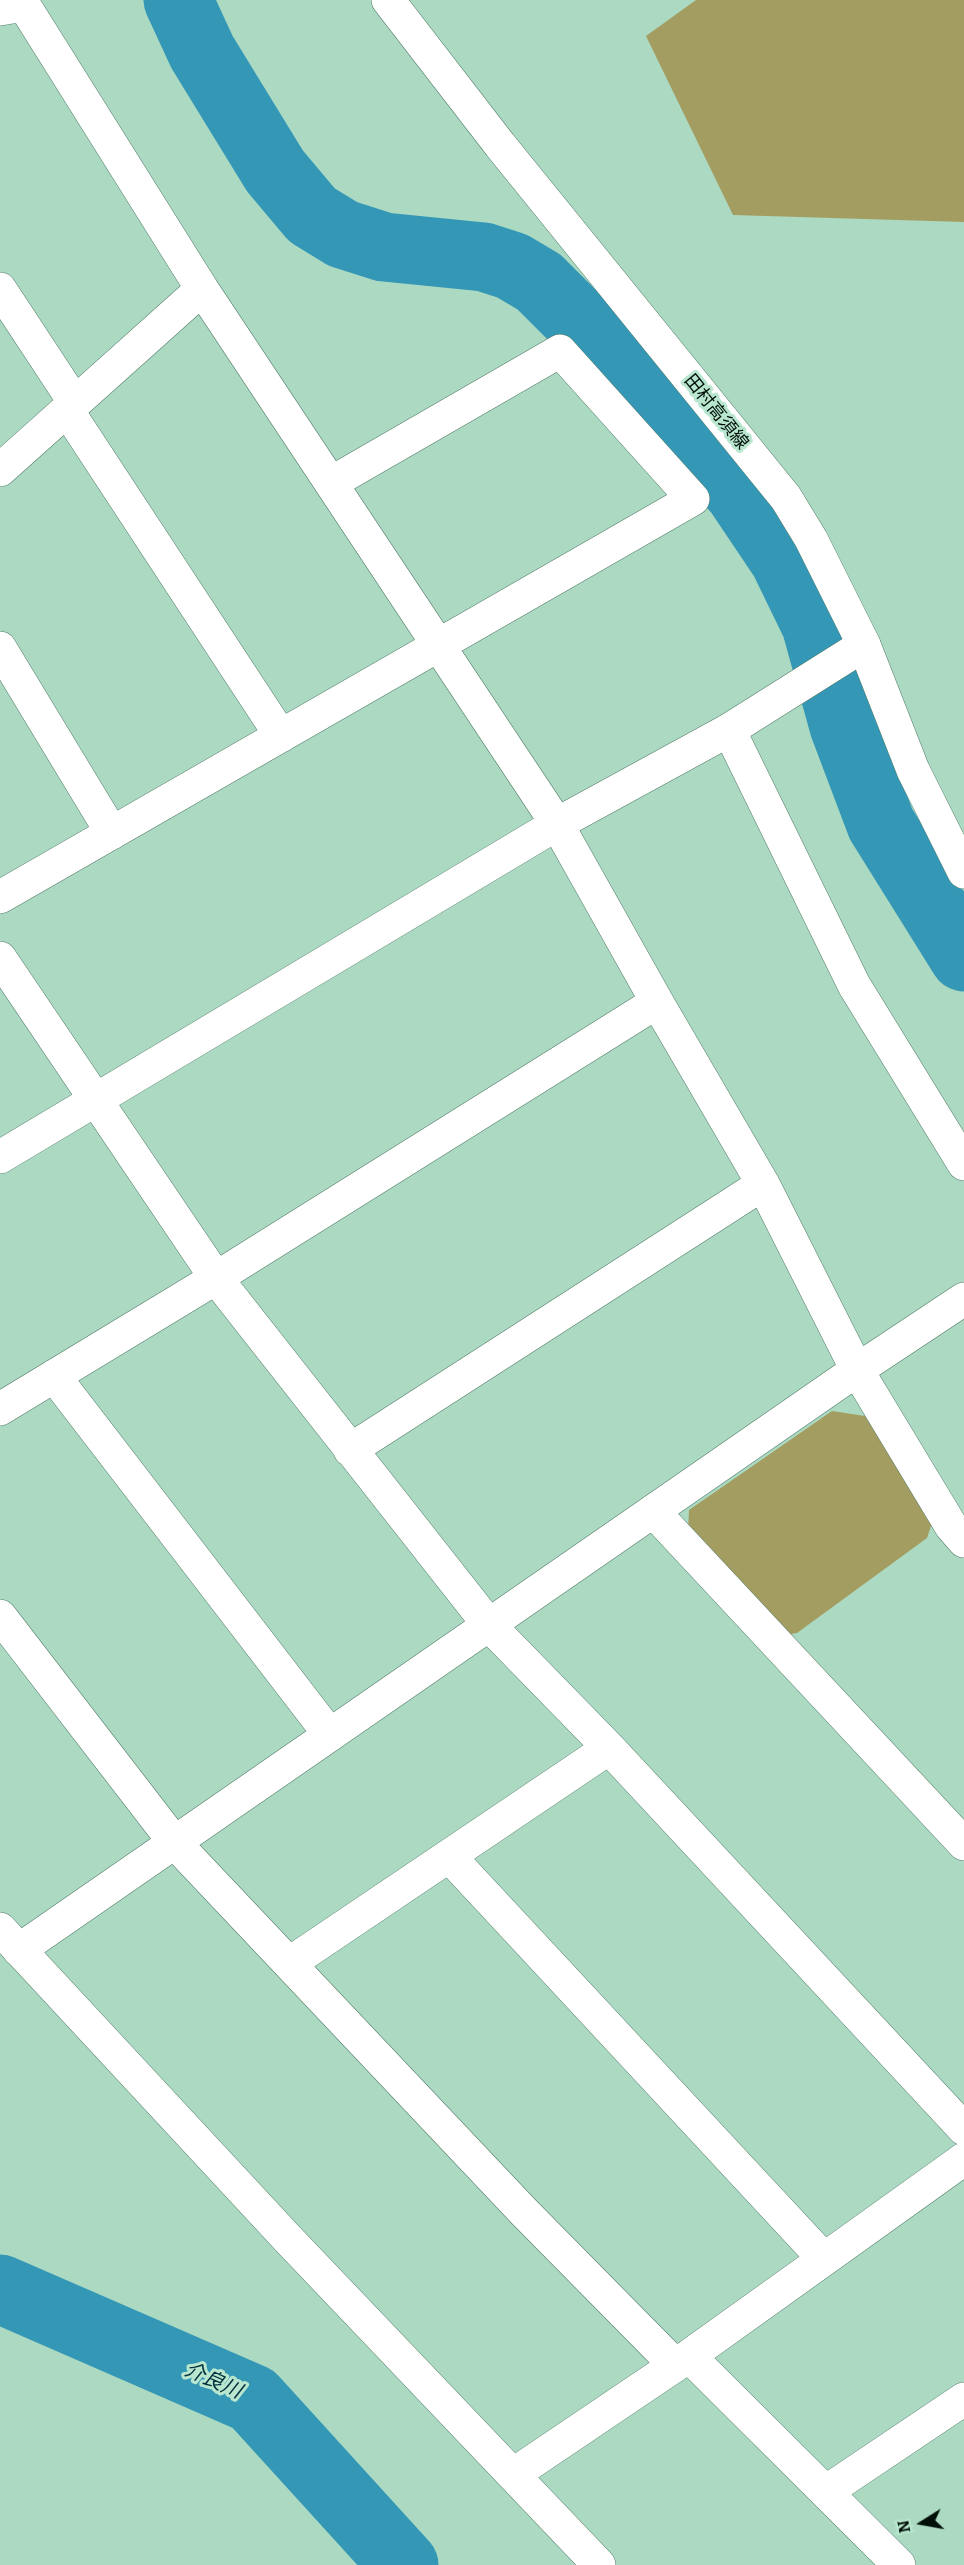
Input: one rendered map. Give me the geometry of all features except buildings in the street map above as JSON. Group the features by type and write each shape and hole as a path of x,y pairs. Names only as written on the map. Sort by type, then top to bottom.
{"street":[{"name":"田村高須線","path":"388,0 500,145 786,498 811,539 842,659 913,770 964,872"},
{"path":"23,5 202,289 557,824 763,1184 857,1370 951,1526 964,1541"},
{"path":"0,289 71,407 281,736"},
{"path":"0,470 202,289"},
{"path":"0,897 693,499 560,351 332,483"},
{"path":"0,648 112,833"},
{"path":"0,1157 557,824 729,730 842,659"},
{"path":"729,730 854,985 964,1164"},
{"path":"0,958 216,1278 489,1625 609,1748 964,2129"},
{"path":"0,1409 216,1278 657,1002"},
{"path":"350,1450 763,1184"},
{"path":"599,2565 288,2239 10,1940 175,1843 653,1510 964,1299"},
{"path":"54,1376 330,1735"},
{"path":"653,1510 964,1844"},
{"path":"0,1616 175,1843 524,2212 682,2361 826,2491 899,2565"},
{"path":"290,1963 609,1748"},
{"path":"448,1856 824,2259"},
{"path":"514,2474 682,2361 964,2159"},
{"path":"826,2491 964,2399"}],"shaded area":[{"path":"696,0 964,0 964,222 733,215 646,36"},
{"path":"832,1411 865,1416 932,1523 927,1538 797,1633 786,1635 688,1531 689,1510"}],"waterway":[{"path":"178,0 202,52 275,171 312,215 343,234 384,247 484,257 512,266 539,282 646,389 739,492 784,559 816,625 844,726 881,824 964,957"},
{"name":"介良川","path":"0,2289 253,2399 404,2565"}]}
